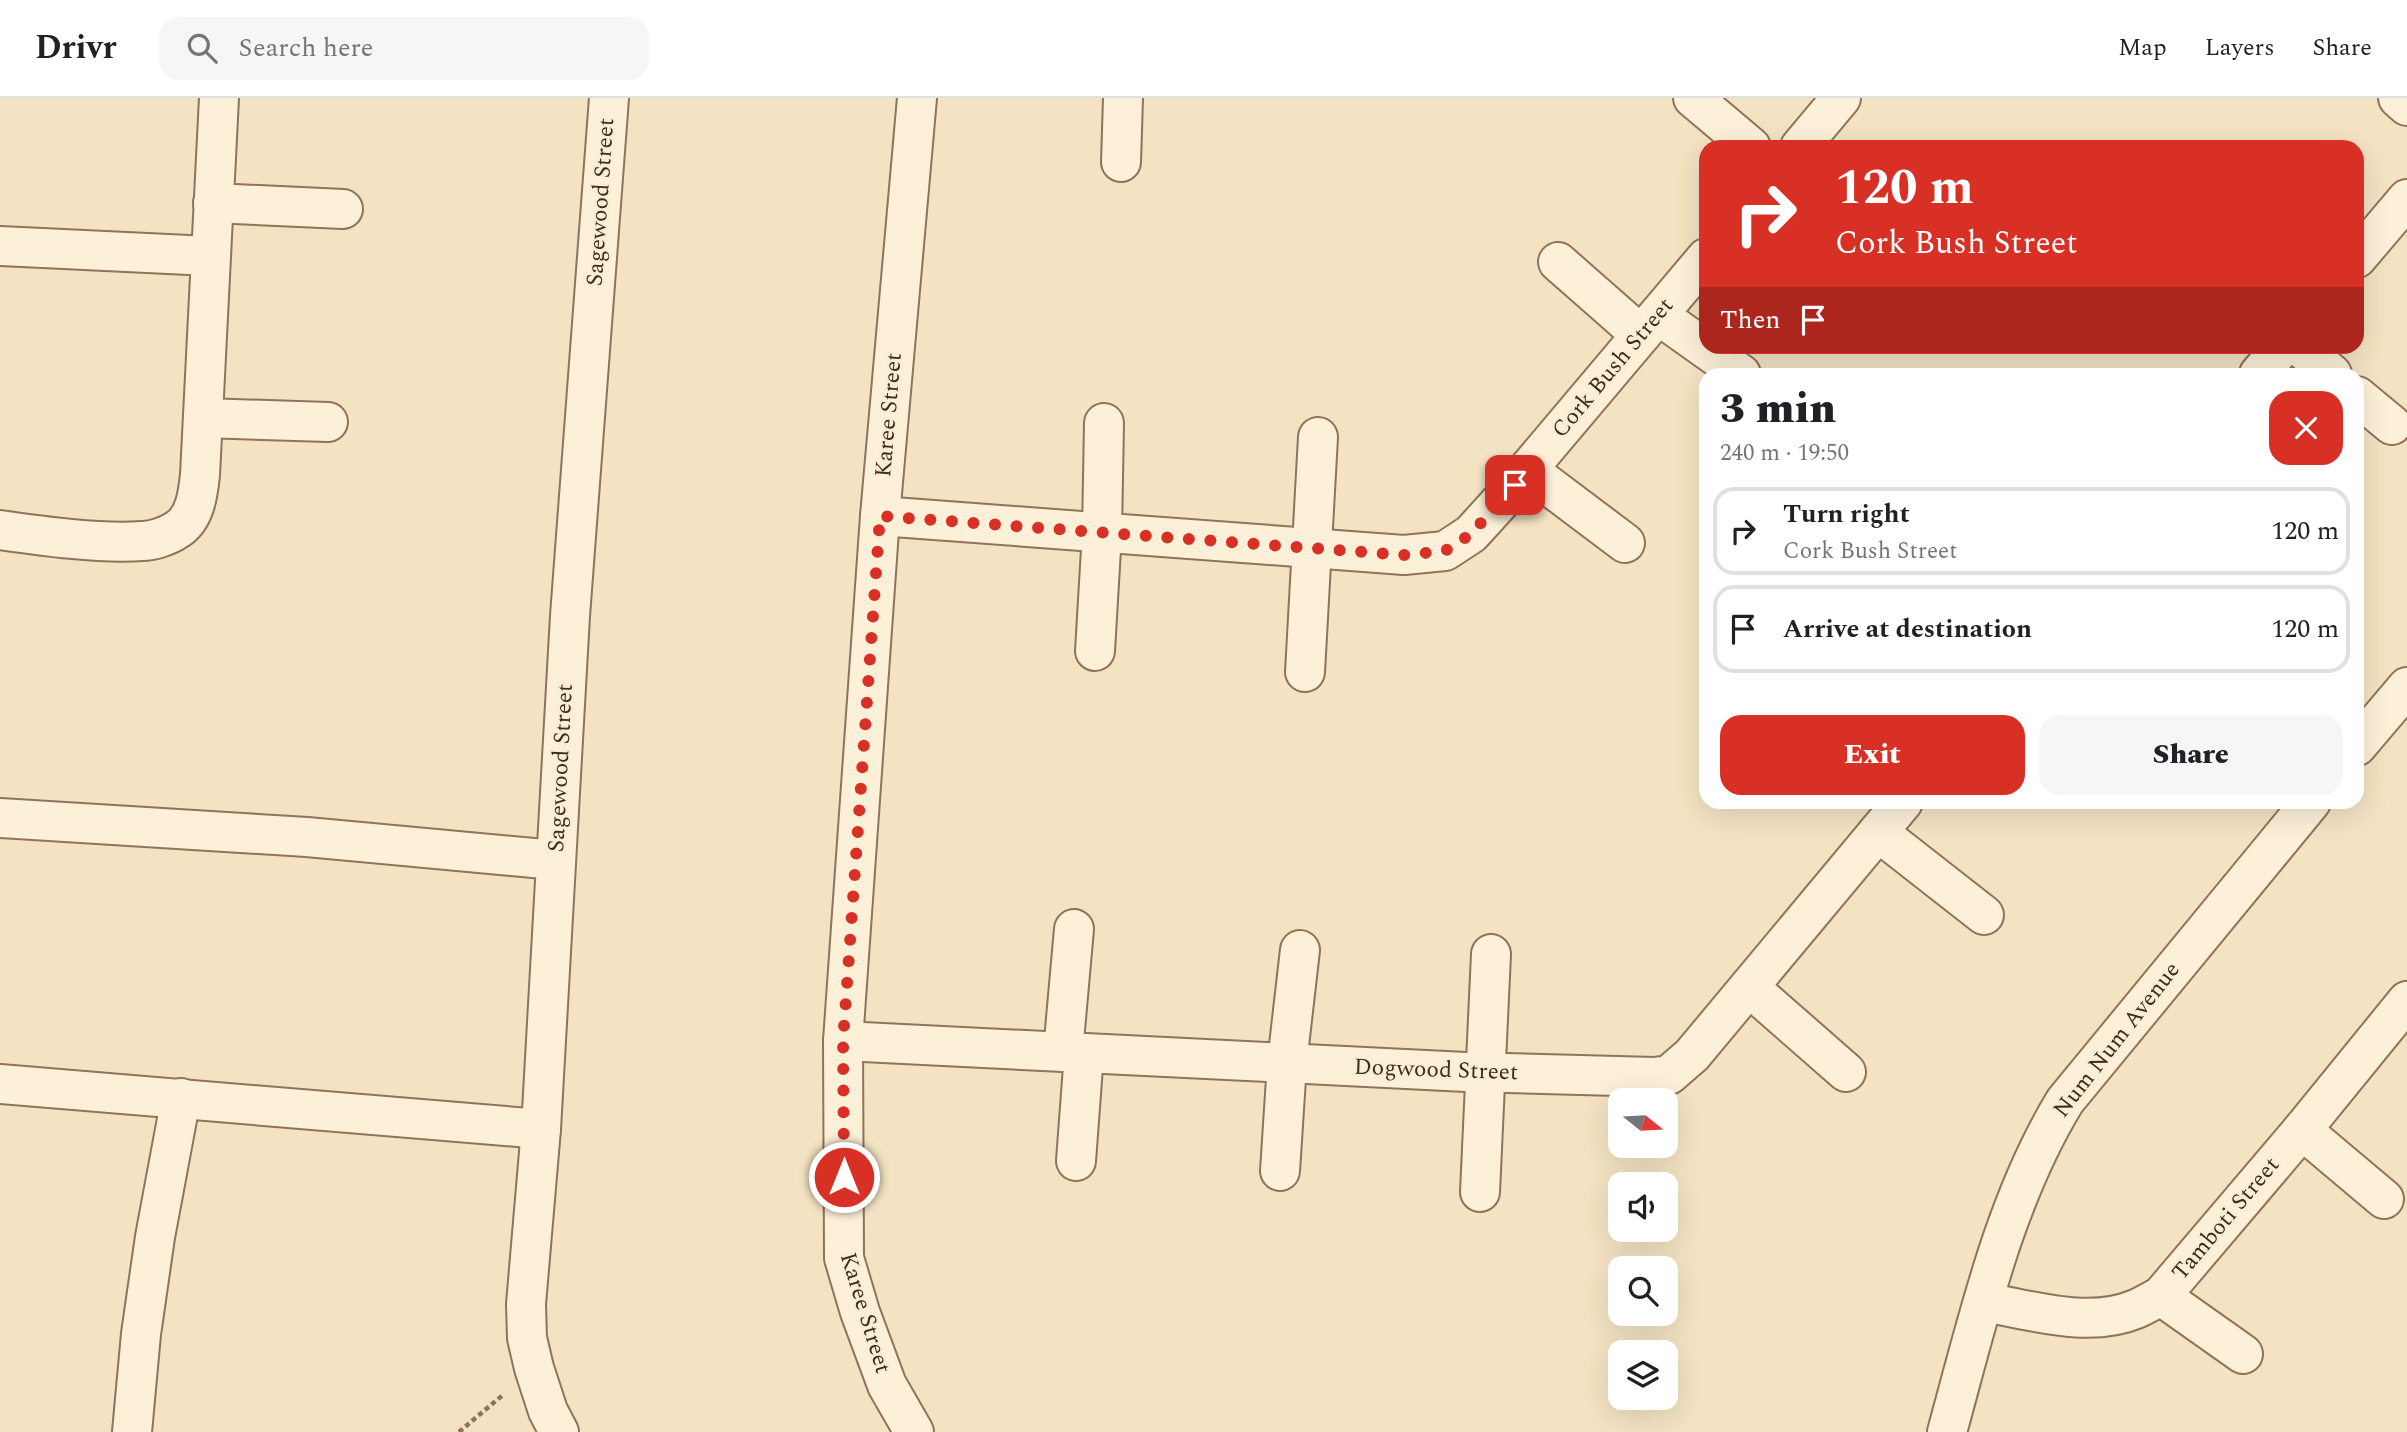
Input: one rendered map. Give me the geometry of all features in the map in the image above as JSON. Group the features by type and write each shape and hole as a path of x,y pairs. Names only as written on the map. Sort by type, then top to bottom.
{"street":[{"path":"0,530 107,541 144,541 179,529 190,516 197,497 203,418 219,98"},
{"name":"Sagewood Street","path":"559,1432 548,1411 534,1368 527,1338 526,1304 541,1129 570,616 609,98"},
{"name":"Karee Street","path":"914,1432 887,1385 860,1312 844,1258 843,1041 880,516 917,98"},
{"path":"1121,162 1123,98"},
{"path":"1693,98 1743,140"},
{"path":"1806,140 1841,98"},
{"path":"2398,98 2407,106"},
{"path":"2364,250 2407,200"},
{"path":"213,203 343,209"},
{"path":"0,246 210,256"},
{"path":"1558,262 1649,325 1699,352"},
{"name":"Cork Bush Street","path":"880,516 1404,555 1445,551 1471,534 1699,266"},
{"path":"1703,354 1730,368"},
{"path":"2264,368 2276,354"},
{"path":"2308,354 2325,368"},
{"path":"2364,402 2392,425"},
{"path":"203,418 328,422"},
{"path":"1095,651 1102,532 1104,423"},
{"path":"1305,672 1318,437"},
{"path":"1528,470 1625,543"},
{"path":"2364,739 2407,687"},
{"name":"Dogwood Street","path":"843,1041 1485,1072 1654,1077 1669,1075 1692,1055 1897,809"},
{"name":"Num Num Avenue","path":"1947,1432 1983,1302 2025,1177 2043,1136 2065,1101 2306,809"},
{"path":"0,818 293,836 555,860"},
{"path":"1878,832 1984,915"},
{"path":"1074,929 1076,1161"},
{"path":"1280,1171 1287,1063 1300,950"},
{"path":"1480,1192 1491,954"},
{"path":"1749,987 1846,1072"},
{"name":"Tamboti Street","path":"1983,1302 2072,1318 2105,1317 2135,1309 2161,1296 2407,1001"},
{"path":"0,1084 541,1129"},
{"path":"132,1432 141,1334 155,1237 181,1098"},
{"path":"2302,1130 2384,1199"},
{"path":"2161,1296 2243,1354"}],"path":[{"path":"459,1432 534,1368"}],"route":[{"path":"844,1177 843,1041 880,516 1404,555 1445,551 1471,534 1515,485"}]}
